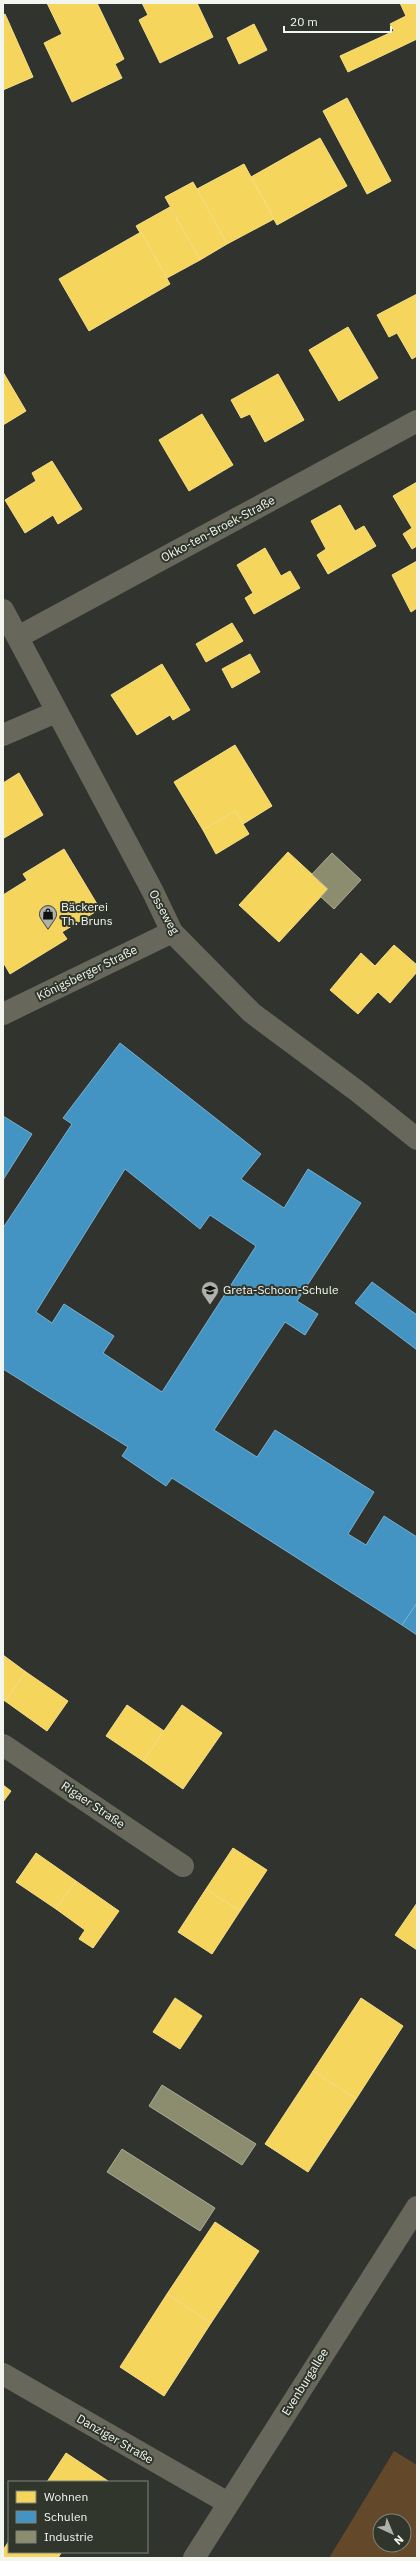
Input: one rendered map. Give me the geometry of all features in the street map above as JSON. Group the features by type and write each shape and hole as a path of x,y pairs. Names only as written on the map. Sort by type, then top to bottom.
{"street":[{"name":"Okko-ten-Broek-Straße","path":"18,637 417,421"},
{"name":"Osseweg","path":"3,610 153,892 172,932 252,1013 357,1090 417,1139"},
{"path":"3,735 56,712"},
{"name":"Königsberger Straße","path":"3,1014 172,932"},
{"name":"Rigaer Straße","path":"3,1745 183,1866"},
{"name":"Evenburgallee","path":"194,2558 417,2207"},
{"name":"Danziger Straße","path":"3,2374 228,2504"}],"shaded area":[{"path":"394,2451 417,2465 417,2558 329,2558"}],"building: Wohnen":[{"path":"47,3 97,3 124,59 115,64 122,78 72,102 44,43 62,34"},
{"path":"142,3 197,3 213,37 160,63 139,20 148,15"},
{"path":"400,3 417,3 417,39 348,72 340,56 394,31 390,24 406,16"},
{"path":"5,14 33,77 3,90 3,15"},
{"path":"254,24 267,50 239,64 227,38"},
{"path":"347,98 391,181 367,194 323,111"},
{"path":"320,138 347,186 277,225 251,177"},
{"path":"244,164 274,219 227,244 197,189"},
{"path":"193,182 227,244 200,260 165,197"},
{"path":"170,207 200,260 167,278 136,226"},
{"path":"141,232 170,284 89,331 59,279"},
{"path":"417,294 417,356 412,359 397,333 389,337 377,315"},
{"path":"348,327 378,378 339,401 309,350"},
{"path":"3,372 26,411 3,425"},
{"path":"278,374 304,420 265,442 250,414 241,418 231,400"},
{"path":"202,414 233,465 189,491 159,440"},
{"path":"52,461 82,509 58,524 53,515 25,533 5,500 36,481 32,473"},
{"path":"417,482 417,546 412,549 403,534 412,528 393,496"},
{"path":"340,505 355,531 364,526 376,546 328,574 317,555 326,549 311,521"},
{"path":"265,548 281,576 290,571 300,588 254,614 245,598 253,593 237,565"},
{"path":"417,561 417,608 411,612 392,575"},
{"path":"232,623 243,641 206,662 196,644"},
{"path":"250,654 260,672 232,688 222,669"},
{"path":"162,664 190,710 173,720 170,715 137,735 111,695"},
{"path":"235,745 272,806 243,824 235,811 203,830 174,782"},
{"path":"19,773 43,815 4,838 3,783"},
{"path":"235,811 249,834 216,854 203,830"},
{"path":"64,849 100,909 62,932 67,939 10,974 3,962 3,895 27,880 23,874"},
{"path":"288,852 328,889 279,942 239,905"},
{"path":"394,945 417,965 417,972 390,1003 378,992 358,1014 330,990 361,953 375,966"},
{"path":"3,1655 26,1672 5,1701 3,1700"},
{"path":"26,1672 68,1701 47,1731 5,1701"},
{"path":"127,1705 164,1731 143,1761 106,1736"},
{"path":"182,1705 222,1733 183,1789 143,1761"},
{"path":"3,1785 11,1791 3,1802"},
{"path":"233,1848 267,1870 240,1911 206,1889"},
{"path":"36,1853 76,1881 56,1909 16,1882"},
{"path":"76,1881 119,1911 93,1948 79,1939 85,1930 56,1909"},
{"path":"206,1889 240,1911 212,1954 178,1932"},
{"path":"417,1903 417,1950 395,1935"},
{"path":"175,1998 202,2016 180,2049 153,2032"},
{"path":"361,1998 403,2026 356,2099 313,2071"},
{"path":"313,2071 356,2099 308,2172 265,2144"},
{"path":"215,2222 259,2251 211,2323 167,2294"},
{"path":"167,2294 211,2323 164,2396 120,2367"},
{"path":"66,2453 108,2481 48,2481"},
{"path":"8,2542 8,2553 61,2553 58,2558 3,2558 3,2550"}],"building: Schulen":[{"name":"Greta-Schoon-Schule","path":"120,1043 261,1154 241,1179 284,1208 308,1169 361,1203 297,1301 318,1314 305,1335 285,1322 214,1430 257,1457 275,1430 374,1492 348,1534 366,1545 384,1516 417,1537 417,1603 402,1625 172,1478 166,1486 122,1456 128,1447 3,1369 3,1228 72,1124 63,1118","holes":["125,1169 200,1229 210,1215 256,1246 162,1392 103,1353 114,1336 64,1304 52,1323 36,1312"]},
{"path":"3,1116 32,1134 3,1180"},
{"path":"372,1282 417,1315 417,1350 355,1303"},
{"path":"417,1603 417,1635 402,1625"}],"building: Industrie":[{"path":"332,853 361,880 334,909 321,897 328,889 312,874"},
{"path":"162,2085 256,2144 242,2165 149,2106"},
{"path":"122,2149 215,2208 200,2231 107,2172"}],"place":[{"name":"Bäckerei Th. Bruns","path":"48,929"},
{"name":"Greta-Schoon-Schule","path":"210,1305"}]}
